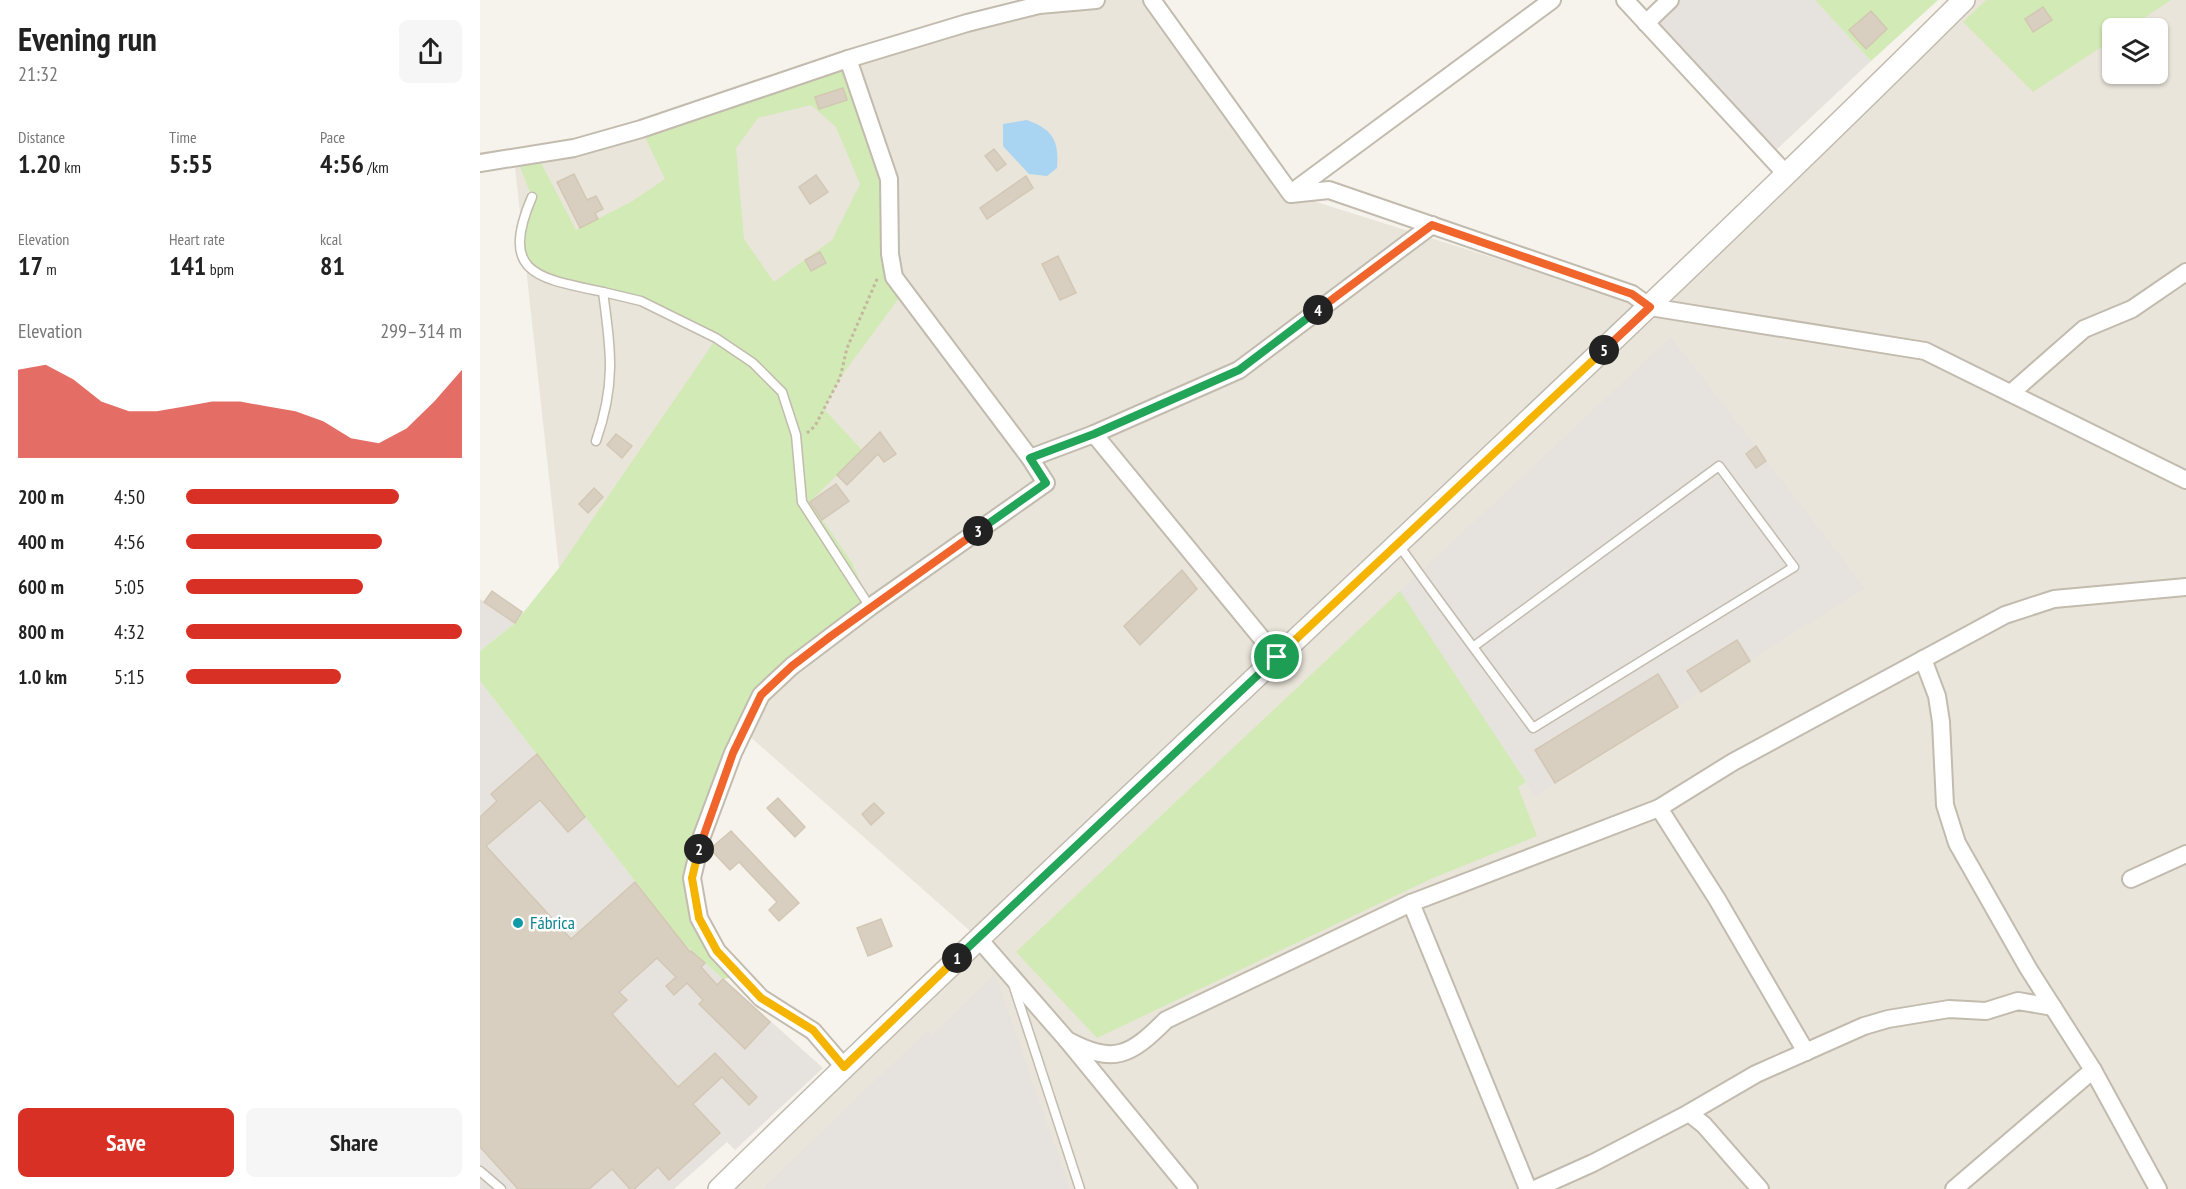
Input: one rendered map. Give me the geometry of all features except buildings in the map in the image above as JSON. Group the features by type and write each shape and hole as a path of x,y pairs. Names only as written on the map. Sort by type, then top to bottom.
{"street":[{"path":"480,163 574,148 641,129 848,59 1039,5 1096,0"},
{"path":"1152,0 1291,194"},
{"path":"1291,194 1552,0"},
{"path":"1625,0 1786,175"},
{"path":"1646,23 1670,0"},
{"path":"719,1189 978,938 1650,307 1964,0"},
{"path":"844,1067 813,1030 761,998 717,951 699,918 692,878 702,836 729,763 761,695 792,666 870,607 1046,483 1030,458 894,277 890,254 890,179 848,59"},
{"path":"1291,194 1329,190 1632,294 1650,307 1925,351 2186,480"},
{"path":"1030,458 1094,434 1239,370 1432,225"},
{"path":"2011,393 2084,329 2142,303 2186,272"},
{"path":"1094,434 1277,657"},
{"path":"1067,1040 1091,1053 1118,1055 1142,1044 1166,1020 1411,903 1659,808 1733,762 2005,615 2054,599 2186,587"},
{"path":"1923,659 1937,696 1941,722 1945,806 1957,843 2028,968 2093,1070 2158,1189"},
{"path":"1659,808 1717,899 1806,1052"},
{"path":"2131,879 2186,854"},
{"path":"1411,903 1528,1189"},
{"path":"978,938 1067,1040 1189,1189"},
{"path":"2018,1001 2025,987 2028,968"},
{"path":"1535,1189 1593,1163 1689,1113 1756,1074 1888,1019 1949,1009 1986,1011 2018,1001 2053,1007"},
{"path":"1954,1189 2093,1070"},
{"path":"1689,1113 1704,1125 1760,1189"}],"lane":[{"path":"532,196 520,225 520,252 531,271 551,282 641,301 716,338 753,363 782,392 796,435 802,502 870,607"},
{"path":"596,441 607,409 612,359 603,292"},
{"path":"1397,544 1473,647 1533,728 1794,567 1719,466 1473,647"},
{"path":"1010,975 1080,1189"},
{"path":"480,1171 501,1189"}],"path":[{"path":"796,435 807,433 815,426 840,378 847,348 890,254"}],"shaded area":[{"path":"1096,0 1152,0 1291,194 1650,307 1964,0 2186,0 2186,1189 719,1189 978,938 559,568 514,158 1039,5"},
{"path":"1681,0 1815,0 1871,61 1775,151 1657,22"},
{"path":"1671,337 1865,588 1535,796 1400,591"},
{"path":"480,599 515,623 480,651"},
{"path":"480,681 682,942 823,1068 735,1150 727,1142 674,1189 480,1189"},
{"path":"995,974 1070,1189 762,1189 928,1030 932,1035"}],"green space":[{"path":"1815,0 1938,0 1871,61"},
{"path":"1986,0 2171,0 2144,18 2102,18 2102,47 2033,92 1963,22"},
{"path":"846,59 889,179 894,277 899,298 840,378 824,409 862,450 810,502 853,564 870,607 761,695 692,878 699,918 740,976 723,979 682,942 480,681 480,651 515,623 559,568 716,339 641,301 531,271 520,252 532,197 520,167 541,163 576,230 631,202 665,179 641,129","holes":["811,105 836,127 860,184 832,240 774,282 744,239 736,148 758,118"]},
{"path":"1400,591 1526,782 1518,787 1537,836 1433,878 1097,1038 1016,952"}],"water":[{"path":"1027,120 1048,132 1055,143 1057,168 1047,176 1029,174 1003,146 1003,124"}],"place":[{"name":"Fábrica","path":"518,923"}],"route":[{"path":"1432,225 1632,294 1650,307 1277,657 844,1067 813,1030 761,998 717,951 699,918 692,878 702,836 733,753 761,695 792,666 870,607 1046,483 1030,458 1094,434 1239,370 1432,225"}]}
